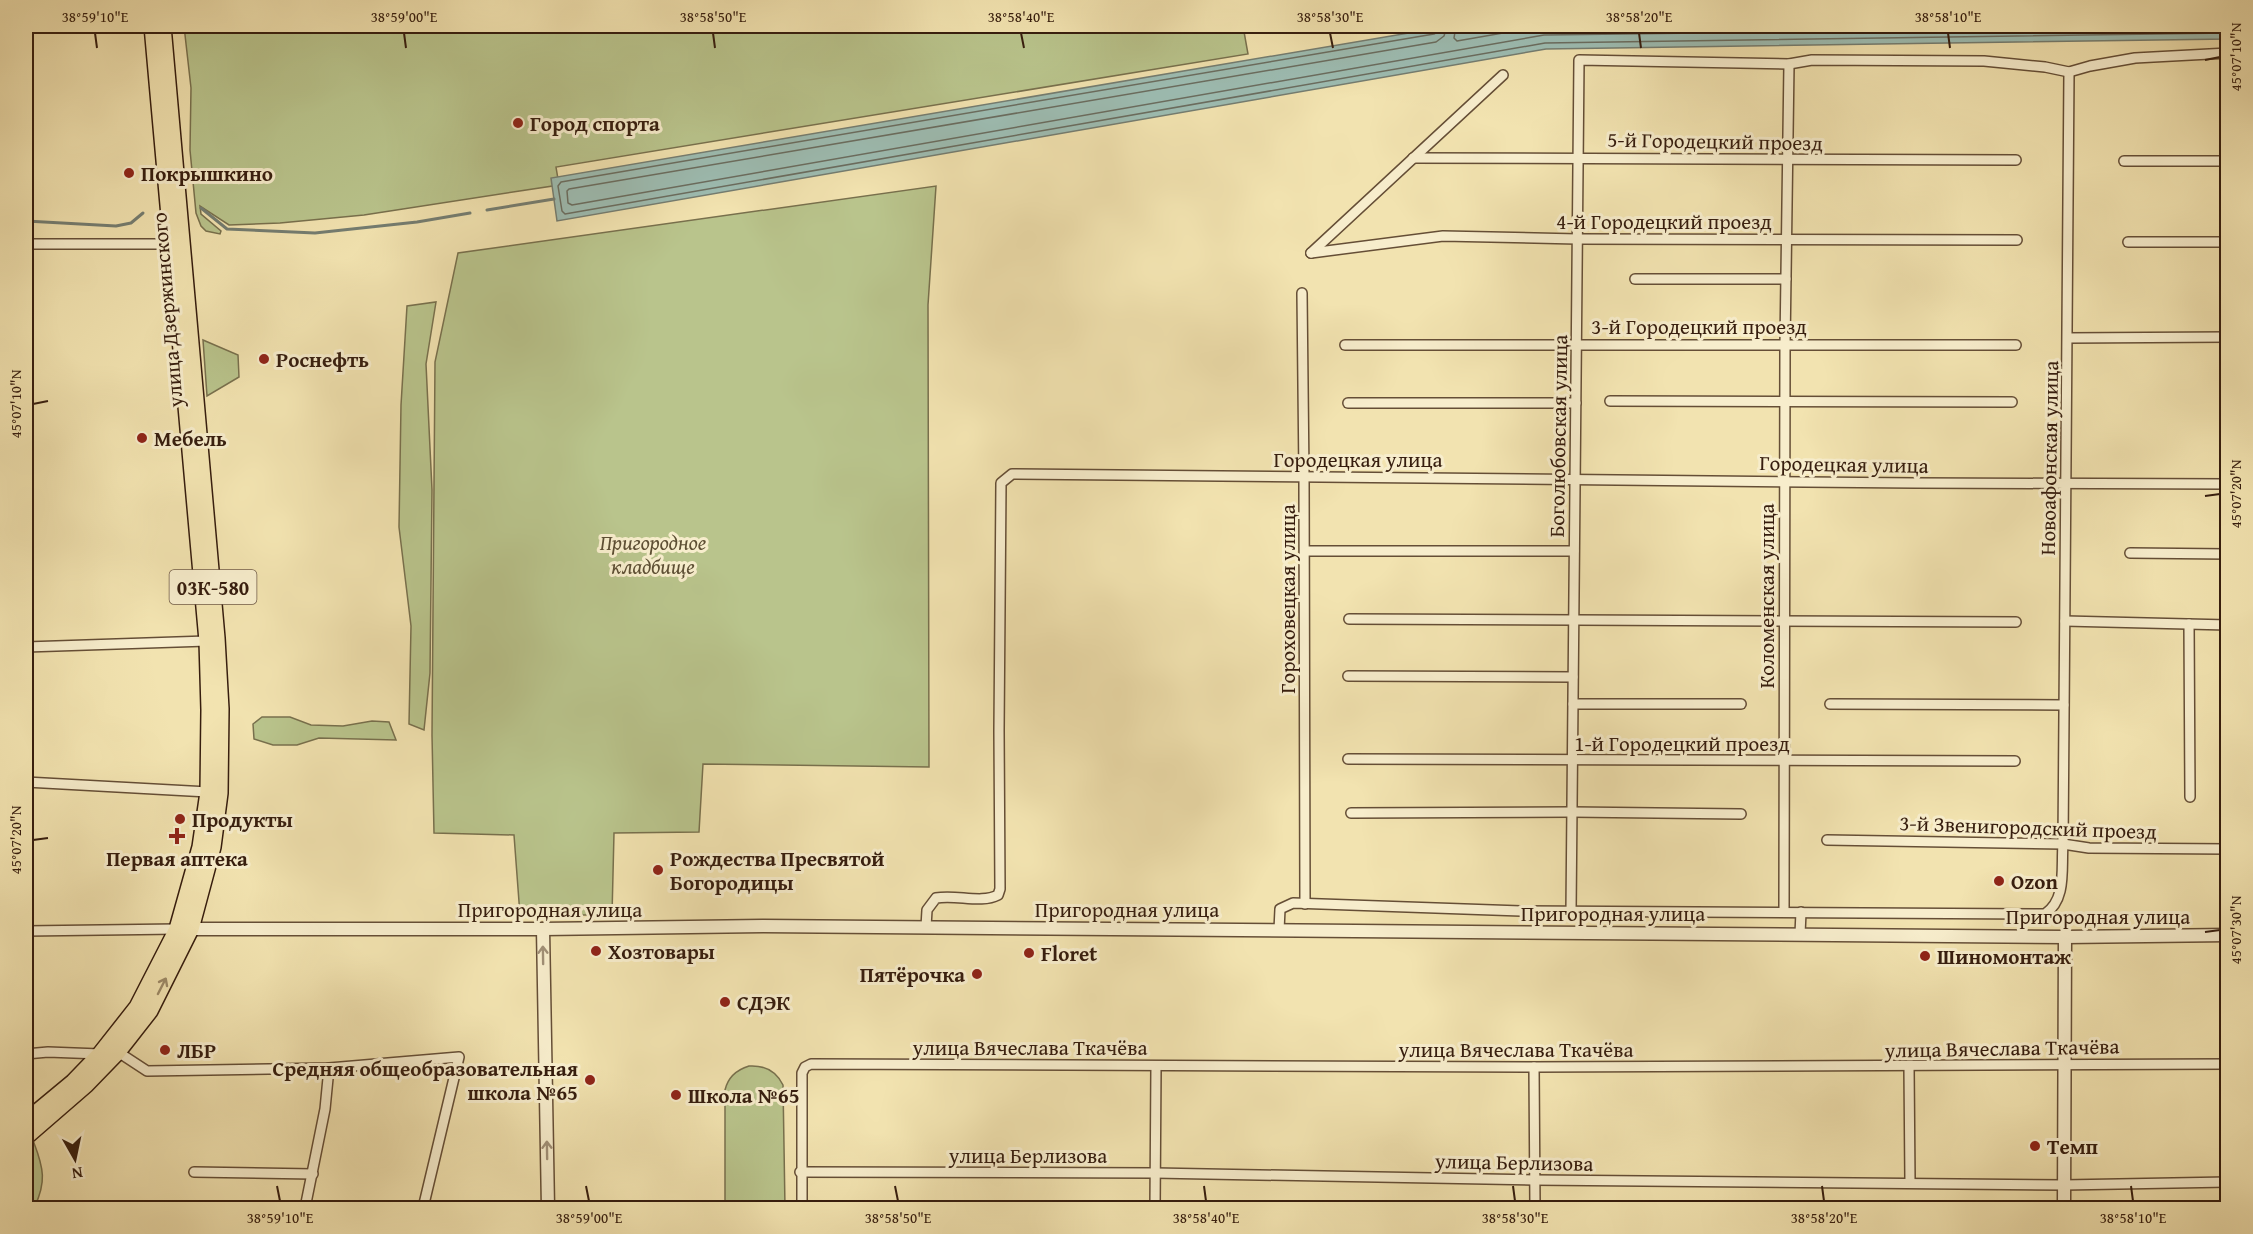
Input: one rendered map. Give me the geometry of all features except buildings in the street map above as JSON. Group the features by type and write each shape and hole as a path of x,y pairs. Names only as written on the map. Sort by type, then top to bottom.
{"main road":[{"name":"улица Дзержинского","path":"26,1137 86,1085 118,1052 150,1011 184,929 213,847 220,793 221,709 199,423 152,26"},
{"name":"улица Дзержинского","path":"26,1121 73,1082 100,1054 137,1007 184,929 208,792 207,641 176,244 163,26"}],"street":[{"path":"1789,64 1812,60 1984,61 2045,67 2069,72 2135,58 2228,53"},
{"name":"Боголюбовская улица","path":"1571,912 1579,60 1789,64"},
{"name":"Коломенская улица","path":"1784,912 1785,279 1789,64"},
{"name":"Новоафонская улица","path":"1305,904 1571,912 2045,914 2053,908 2060,898 2063,844 2069,72"},
{"path":"1413,158 1503,75"},
{"name":"5-й Городецкий проезд","path":"1413,158 2016,160"},
{"name":"4-й Городецкий проезд","path":"1413,158 1311,253 1443,236 1577,239 2017,240"},
{"path":"2124,161 2228,161"},
{"path":"2128,242 2228,242"},
{"path":"26,244 176,244"},
{"path":"1635,279 1785,279"},
{"name":"Гороховецкая улица","path":"1302,293 1305,904"},
{"path":"2068,338 2228,337"},
{"name":"3-й Городецкий проезд","path":"1345,345 2016,345"},
{"path":"1610,401 2012,402"},
{"path":"1348,403 1576,403"},
{"name":"Городецкая улица","path":"926,927 927,910 936,898 945,896 991,899 999,895 1001,483 1005,477 1012,474 2228,484"},
{"path":"1305,551 1574,551"},
{"path":"2130,552 2228,554"},
{"path":"1349,619 2016,622"},
{"path":"2065,621 2228,625"},
{"path":"2189,624 2190,797"},
{"path":"26,647 207,641"},
{"path":"1348,676 1573,677"},
{"path":"1573,704 1741,704"},
{"path":"1830,704 2064,705"},
{"name":"1-й Городецкий проезд","path":"1348,759 2015,761"},
{"path":"26,782 208,792"},
{"path":"1351,813 1740,814"},
{"name":"3-й Звенигородский проезд","path":"1827,840 2063,844 2089,848 2228,849"},
{"path":"1279,930 1280,909 1293,903 1305,904"},
{"path":"1521,911 1521,932"},
{"path":"1800,934 1801,912"},
{"name":"Пригородная улица","path":"26,931 763,926 2065,936 2228,935"},
{"path":"543,929 548,1209"},
{"path":"2064,1209 2065,936"},
{"path":"26,1054 48,1052 100,1054"},
{"path":"118,1052 147,1071 329,1068 459,1057 423,1209"},
{"name":"улица Вячеслава Ткачёва","path":"800,1172 802,1073 805,1067 811,1064 1909,1067 2228,1064"},
{"path":"1155,1209 1156,1066"},
{"path":"1534,1067 1534,1209"},
{"path":"1909,1067 1910,1182"},
{"path":"305,1209 325,1109 329,1068"},
{"path":"194,1172 313,1174"},
{"path":"800,1172 801,1209"},
{"name":"улица Берлизова","path":"800,1172 1155,1173 1534,1180 2064,1185 2228,1182"}],"green space":[{"name":"Город спорта","path":"184,26 1243,26 1248,54 556,167 559,185 364,215 229,225 200,206 201,214 221,231 220,234 206,231 201,226 196,213 190,150 191,88"},
{"name":"Пригородное кладбище","path":"936,186 928,305 929,767 703,764 699,832 614,833 612,915 520,915 514,835 434,833 432,735 435,362 458,253"},
{"path":"436,302 426,364 432,490 430,673 424,730 409,724 411,626 399,527 401,405 407,306"},
{"path":"203,340 238,355 239,377 207,396"},
{"path":"262,717 290,717 311,725 343,726 372,721 389,722 396,740 319,738 297,745 273,745 254,739 253,724"},
{"path":"749,1066 769,1070 783,1085 785,1208 725,1208 725,1090 733,1075"},
{"path":"34,1143 42,1168 42,1182 35,1206 26,1208 26,1150"}],"water":[{"path":"1450,26 2227,26 2228,39 1546,49 557,221 551,178"}],"waterway":[{"path":"487,210 554,199"},
{"path":"201,208 227,229 315,233 417,222 470,213"},
{"path":"26,221 116,226 131,223 143,213"}],"place":[{"name":"Город спорта","path":"518,123"},
{"name":"Покрышкино","path":"129,173"},
{"name":"Роснефть","path":"264,359"},
{"name":"Мебель","path":"142,438"},
{"name":"Продукты","path":"180,819"},
{"name":"Первая аптека","path":"177,836"},
{"name":"Рождества Пресвятой Богородицы","path":"658,870"},
{"name":"Ozon","path":"1999,881"},
{"name":"Хозтовары","path":"596,951"},
{"name":"Floret","path":"1029,953"},
{"name":"Шиномонтаж","path":"1925,956"},
{"name":"Пятёрочка","path":"977,974"},
{"name":"СДЭК","path":"725,1002"},
{"name":"ЛБР","path":"165,1050"},
{"name":"Средняя общеобразовательная школа №65","path":"590,1080"},
{"name":"Школа №65","path":"676,1095"},
{"name":"Темп","path":"2035,1146"}]}
